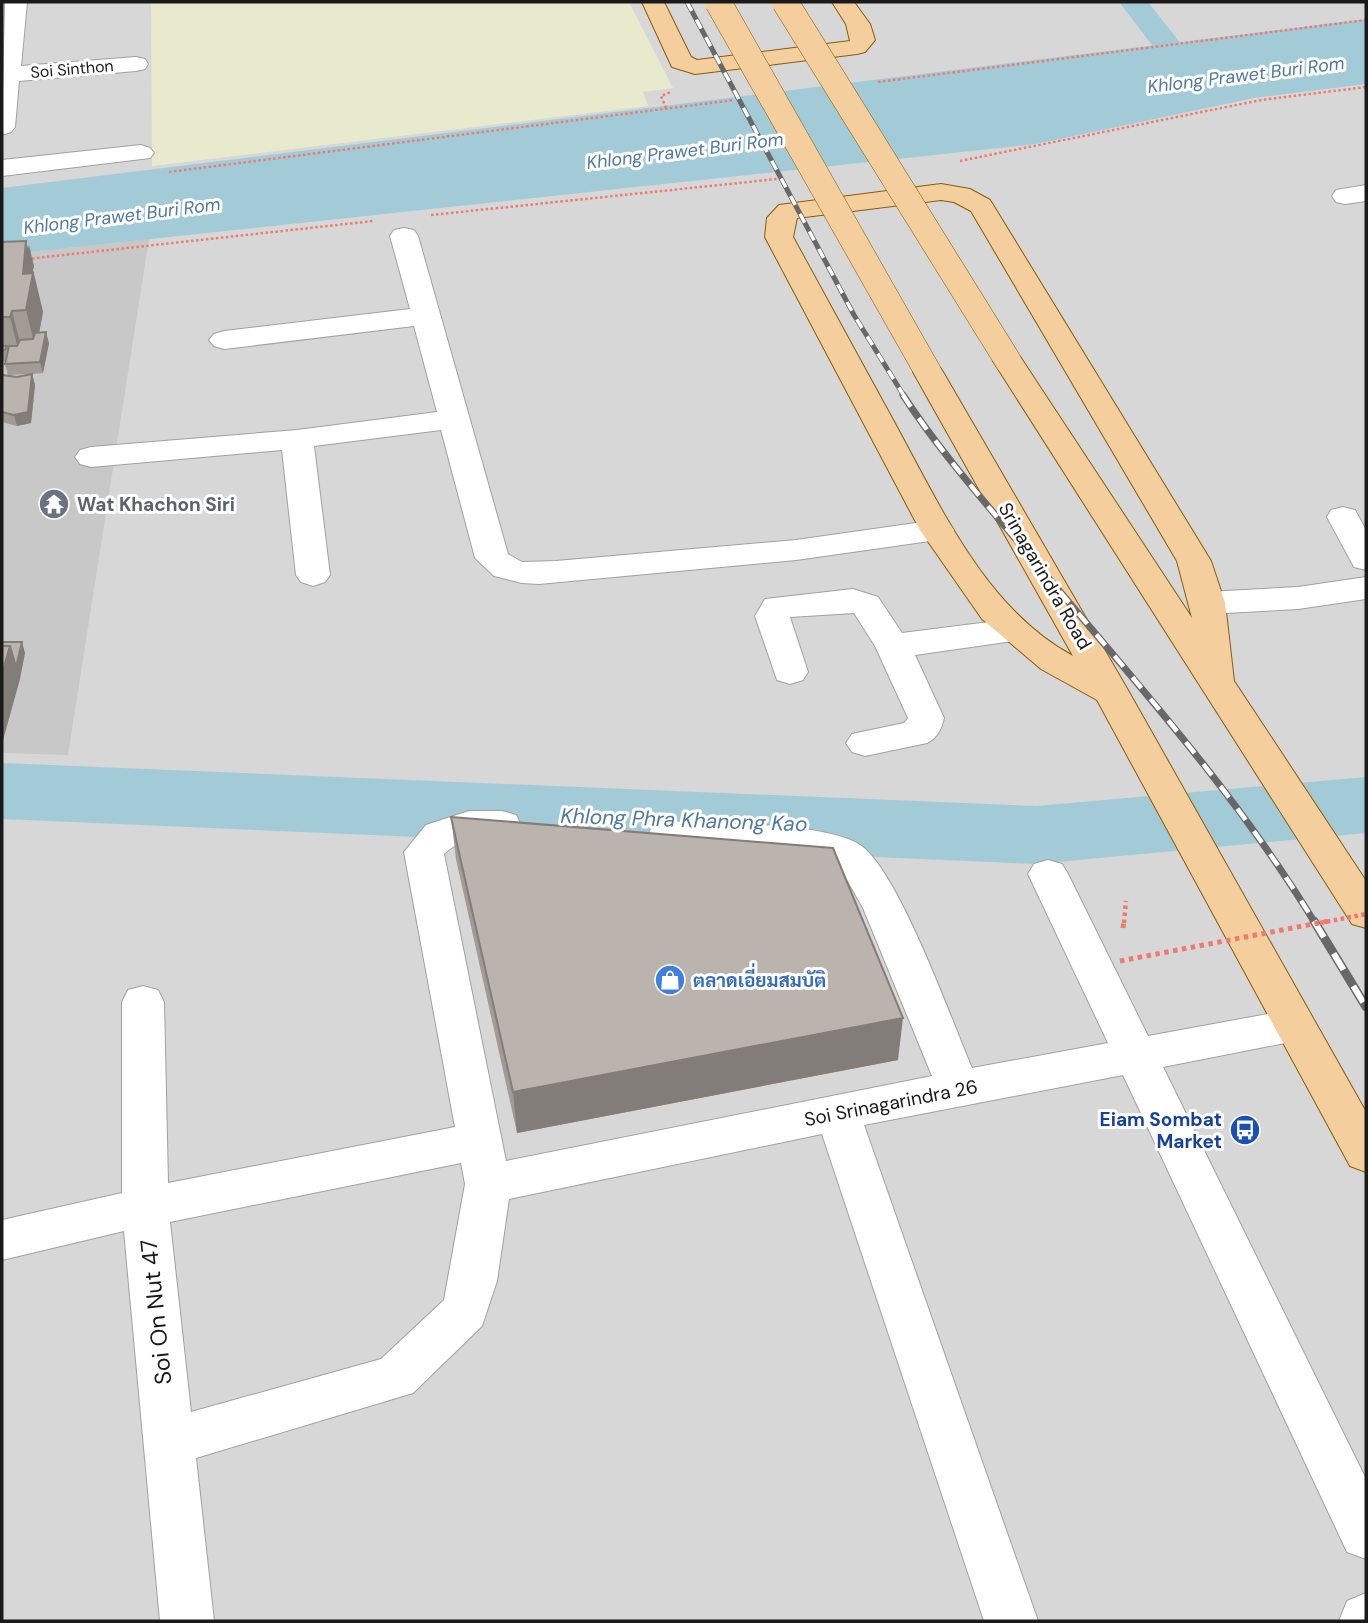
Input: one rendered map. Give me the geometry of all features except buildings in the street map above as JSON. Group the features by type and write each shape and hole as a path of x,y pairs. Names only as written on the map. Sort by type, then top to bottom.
{"main road":[{"path":"653,2 681,62 695,67 857,47 863,40 861,33 843,2"},
{"name":"Srinagarindra Road","path":"718,2 1111,692 1366,1153"},
{"path":"785,2 1008,361 1362,906"},
{"path":"1111,692 1054,661 1013,630 994,611 937,530 779,237 781,218 789,211 941,192 961,195 981,206 1194,561 1208,603 1217,680"}],"street":[{"path":"2,2 9,2"},
{"name":"Soi Sinthon","path":"2,127 4,75 16,2"},
{"name":"Soi Sinthon","path":"4,75 136,64"},
{"path":"2,168 141,153"},
{"path":"404,224 453,419 492,558 499,567 519,573 796,550 937,530"},
{"path":"224,340 425,316"},
{"path":"91,457 297,439 453,419"},
{"path":"297,439 313,575"},
{"path":"1343,517 1366,560"},
{"path":"1208,603 1298,598 1366,588"},
{"path":"790,672 772,616 777,607 853,600 866,605 892,646 926,718 923,729 914,734 864,743"},
{"path":"892,646 1013,630"},
{"path":"169,1442 396,1377 465,1311 473,1281 484,1162 424,852 433,839 452,826 478,823 532,827"},
{"path":"627,833 817,845 843,853 861,868 883,908 959,1088"},
{"path":"1048,874 1133,1056 1366,1534"},
{"name":"Soi On Nut 47","path":"143,1003 145,1207 187,1621"},
{"name":"Soi Srinagarindra 26","path":"2,1240 145,1207 837,1113 1295,1026"},
{"path":"837,1113 1011,1621"}],"path":[{"path":"872,82 1366,20"},
{"path":"952,162 1060,143 1261,100 1366,88"},
{"path":"165,172 735,100"},
{"path":"26,259 404,224 781,179"},
{"path":"1120,961 1362,906"}],"shaded area":[{"path":"2,2 1366,2 1366,1621 2,1621"},
{"name":"Wat Khachon Siri","path":"149,239 68,755 2,753 2,255"}],"green space":[{"path":"151,2 629,2 673,88 643,92 648,106 152,166"}],"water":[{"name":"Khlong Prawet Buri Rom","path":"1366,19 1366,84 1254,98 1036,144 2,255 2,188"}],"waterway":[{"name":"Khlong Prawet Buri Rom","path":"1133,2 1193,78"},
{"name":"Khlong Phra Khanong Kao","path":"2,791 1036,835 1366,805"}],"railway":[{"path":"687,2 854,315 904,396"},
{"path":"903,395 961,474 1214,777 1283,873 1315,923"},
{"path":"1314,921 1366,1007"}],"place":[{"name":"Wat Khachon Siri","path":"54,504"},
{"name":"ตลาดเอี่ยมสมบัติ","path":"670,980"},
{"name":"Eiam Sombat Market","path":"1245,1130"}]}
